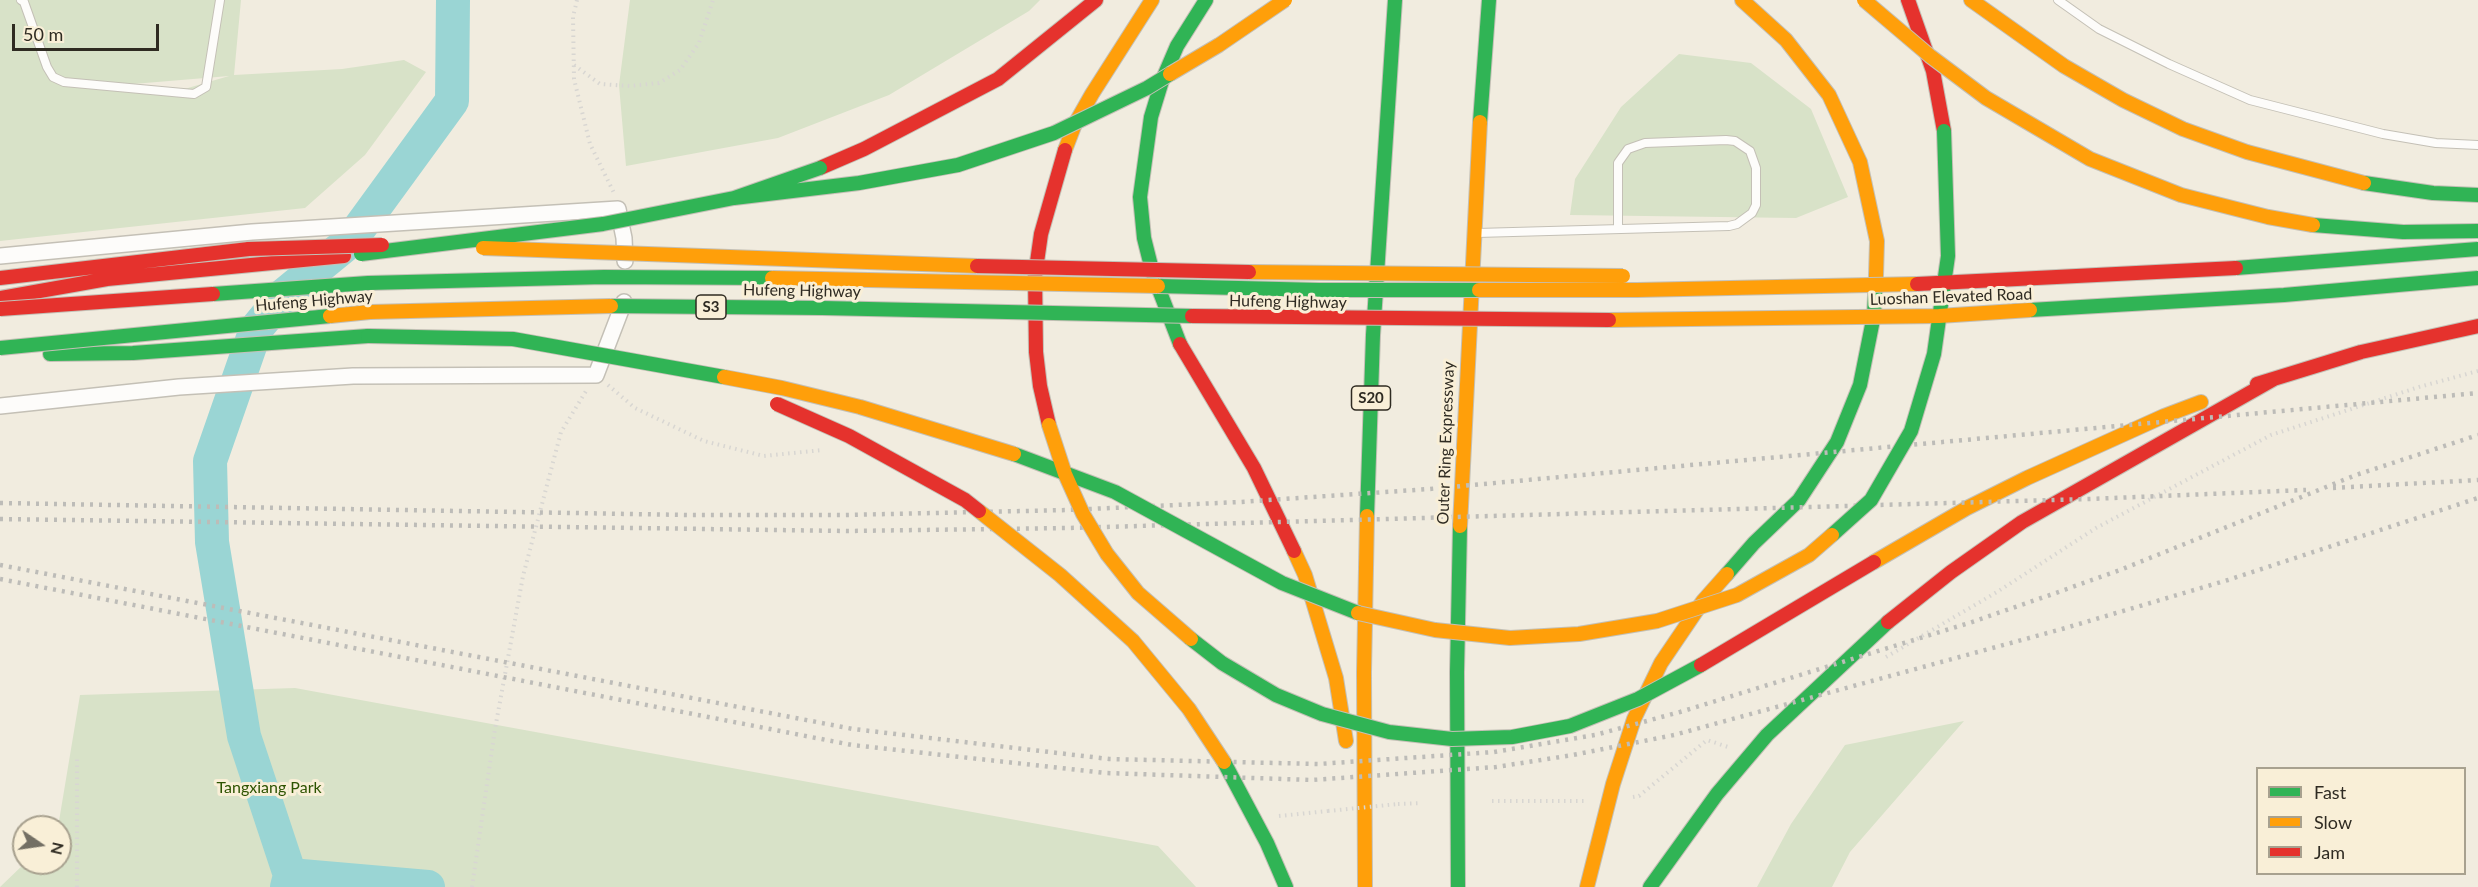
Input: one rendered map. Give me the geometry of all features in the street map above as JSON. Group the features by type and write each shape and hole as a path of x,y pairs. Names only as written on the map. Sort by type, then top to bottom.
{"main road":[{"path":"734,198 820,168 864,149 998,79 1096,0"},
{"path":"1152,0 1075,124 1062,156 1041,234 1035,276 1035,322 1040,386 1065,474 1083,514 1101,544 1138,593 1173,625 1222,663 1276,695 1322,714 1389,732 1452,740 1512,736 1570,726 1638,699 1681,677 1967,508 2048,468 2164,416 2361,352 2478,326"},
{"path":"1206,0 1177,46 1162,81 1151,117 1140,197 1144,238 1153,274 1172,327 1191,364 1254,468 1305,575 1336,678 1347,750"},
{"path":"0,298 107,279 361,254 603,224 734,198 859,183 958,165 1054,133 1147,88 1219,45 1285,0"},
{"name":"S20","path":"1365,887 1367,503 1373,346 1395,0"},
{"name":"Outer Ring Expressway","path":"1458,887 1457,684 1460,517 1472,234 1489,0"},
{"path":"1587,887 1613,784 1634,719 1661,663 1703,601 1754,543 1798,500 1837,442 1860,385 1874,315 1877,241 1860,162 1829,95 1786,40 1742,0"},
{"path":"1864,0 1930,56 1986,98 2044,134 2090,159 2181,195 2268,217 2313,225 2403,232 2478,231"},
{"path":"0,355 133,353 368,336 513,339 782,388 849,404 986,444 1115,492 1282,583 1358,613 1435,630 1510,638 1579,634 1657,621 1737,595 1809,555 1871,500 1911,431 1934,354 1947,256 1944,130 1933,71 1908,0"},
{"path":"1971,0 2064,66 2123,100 2183,129 2299,167 2370,184 2433,193 2478,195"},
{"path":"0,278 249,249 382,245 1077,270 1634,276 1941,271 2478,241"},
{"name":"Luoshan Elevated Road","path":"1425,290 1637,290 1940,284 2283,266 2478,249"},
{"name":"Hufeng Highway","path":"0,309 368,283 604,276 826,278 1319,290 1425,290"},
{"name":"Luoshan Elevated Road","path":"1425,320 1636,320 1939,315 2284,295 2478,278"},
{"path":"0,339 186,321 453,318 819,320 1305,330 1633,332 1950,326 2283,308 2478,290"},
{"name":"Hufeng Highway","path":"0,348 370,312 603,306 1425,320"},
{"path":"648,363 761,399 849,436 964,500 1051,568 1133,641 1190,709 1224,762 1268,843 1286,887"},
{"path":"1650,887 1717,794 1767,735 1876,631 1951,572 2022,522 2274,379"},
{"path":"1350,772 1364,796"}],"street":[{"path":"0,256 252,232 618,209 624,238 627,296 596,375 353,376 178,387 0,406"}],"lane":[{"path":"21,0 24,2 46,67 53,77 64,82 194,94 206,87 220,0"},
{"path":"2058,0 2100,29 2169,64 2250,100 2383,135 2436,143 2477,144"},
{"path":"1472,234 1729,226 1745,220 1752,213 1757,196 1756,168 1750,151 1735,141 1726,140 1645,142 1628,149 1618,164 1618,229"}],"path":[{"path":"577,0 573,17 574,78 590,144 614,190 618,209"},
{"path":"574,64 600,84 630,86 659,83 680,70 699,43 713,0"},
{"path":"1882,660 1997,592 2096,528 2271,435 2419,387 2478,371"},
{"path":"472,887 514,618 523,576 561,432 596,375 634,408 704,441 764,456 826,450"},
{"path":"1630,798 1639,796 1707,740 1730,748"},
{"path":"77,759 77,887"},
{"path":"1492,801 1588,801"},
{"path":"1271,813 1277,817 1422,803"}],"green space":[{"path":"0,0 241,0 234,75 342,69 404,60 426,72 365,155 305,208 0,241","holes":["229,76 171,93 121,85"]},
{"path":"630,0 1040,0 1029,11 889,95 778,138 626,166 619,85"},
{"path":"1679,54 1751,63 1811,109 1848,197 1796,218 1570,215 1575,179 1621,107"},
{"name":"Tangxiang Park","path":"295,688 1158,846 1196,887 0,887 12,875 72,875 72,815 60,815 80,695"},
{"path":"1964,721 1850,852 1832,887 1757,887 1791,824 1845,745"}],"waterway":[{"path":"287,887 290,875 244,736 212,542 210,461 256,329 284,295 350,241 452,101 453,0"},
{"path":"290,875 428,887"}],"railway":[{"path":"0,503 688,515 845,515 1068,510 1240,502 1429,489 2478,393"},
{"path":"0,565 853,729 1109,759 1318,764 1494,752 1595,735 1680,712 1969,623 2050,595 2120,570 2356,475 2478,435"},
{"path":"2333,488 2478,480"},
{"path":"0,519 846,531 1068,528 2090,499 2306,490"},
{"path":"0,579 852,745 1106,773 1312,780 1496,767 1573,755 1674,735 2062,629 2228,580 2478,498"}],"traffic: fast":[{"path":"1180,344 1153,274 1144,238 1140,197 1151,117 1162,81 1177,46 1206,0"},
{"path":"1367,516 1373,335 1395,0"},
{"path":"1480,122 1489,0"},
{"path":"734,198 859,183 958,165 1054,133 1147,88 1170,74"},
{"path":"1832,535 1871,500 1911,431 1934,354 1948,256 1944,131"},
{"path":"361,254 603,224 734,198 820,168"},
{"path":"2364,183 2433,193 2478,195"},
{"path":"2313,225 2403,232 2478,231"},
{"path":"2236,268 2478,249"},
{"path":"1727,574 1754,543 1799,500 1837,442 1860,385 1874,315 1876,276"},
{"path":"213,294 368,283 604,277 772,278"},
{"path":"2030,310 2284,295 2478,278"},
{"path":"1158,286 1319,290 1479,290"},
{"path":"611,306 1192,316"},
{"path":"0,348 330,316"},
{"path":"50,354 133,353 368,336"},
{"path":"368,336 513,339 724,377"},
{"path":"1014,454 1115,492 1282,583 1358,613"},
{"path":"1458,887 1457,672 1460,526"},
{"path":"1650,887 1717,794 1767,735 1888,622"},
{"path":"1191,639 1222,663 1276,695 1322,714 1389,732 1452,739 1512,737 1570,726 1638,699 1701,665"},
{"path":"1224,762 1267,843 1286,887"}],"traffic: slow":[{"path":"1065,150 1075,124 1092,94 1152,0"},
{"path":"1170,74 1219,45 1285,0"},
{"path":"1742,0 1786,40 1829,95 1860,162 1877,241 1876,276"},
{"path":"1864,0 1930,56 1986,98 2090,159 2181,195 2268,217 2313,225"},
{"path":"1971,0 2064,66 2123,100 2183,129 2247,152 2364,183"},
{"path":"1460,526 1480,122"},
{"path":"483,248 977,266"},
{"path":"1249,272 1623,276"},
{"path":"772,278 1158,286"},
{"path":"1479,290 1637,290 1917,284"},
{"path":"330,316 370,312 611,306"},
{"path":"1609,320 1939,316 2030,310"},
{"path":"724,377 860,407 1014,454"},
{"path":"1874,562 1967,508 2027,478 2164,416 2201,402"},
{"path":"1049,425 1065,474 1083,514 1107,554 1138,593 1191,639"},
{"path":"979,511 1060,575 1133,641 1189,709 1224,762"},
{"path":"1365,887 1364,672 1367,516"},
{"path":"1358,613 1435,630 1510,638 1579,634 1657,621 1737,595 1809,555 1832,535"},
{"path":"1294,551 1305,575 1336,678 1346,741"},
{"path":"1587,887 1613,784 1634,719 1661,663 1703,601 1727,574"}],"traffic: jam":[{"path":"820,168 864,149 998,79 1096,0"},
{"path":"1908,0 1933,71 1944,131"},
{"path":"1049,425 1040,386 1036,352 1035,276 1041,234 1065,150"},
{"path":"249,249 382,245"},
{"path":"0,278 249,249"},
{"path":"0,298 107,279 344,256"},
{"path":"977,266 1249,272"},
{"path":"1917,284 2236,268"},
{"path":"0,309 213,294"},
{"path":"1192,316 1609,320"},
{"path":"2257,384 2361,352 2478,326"},
{"path":"1180,344 1254,468 1294,551"},
{"path":"1888,622 1951,572 2022,522 2274,379"},
{"path":"777,404 849,436 965,500 979,511"},
{"path":"1701,665 1874,562"}]}
